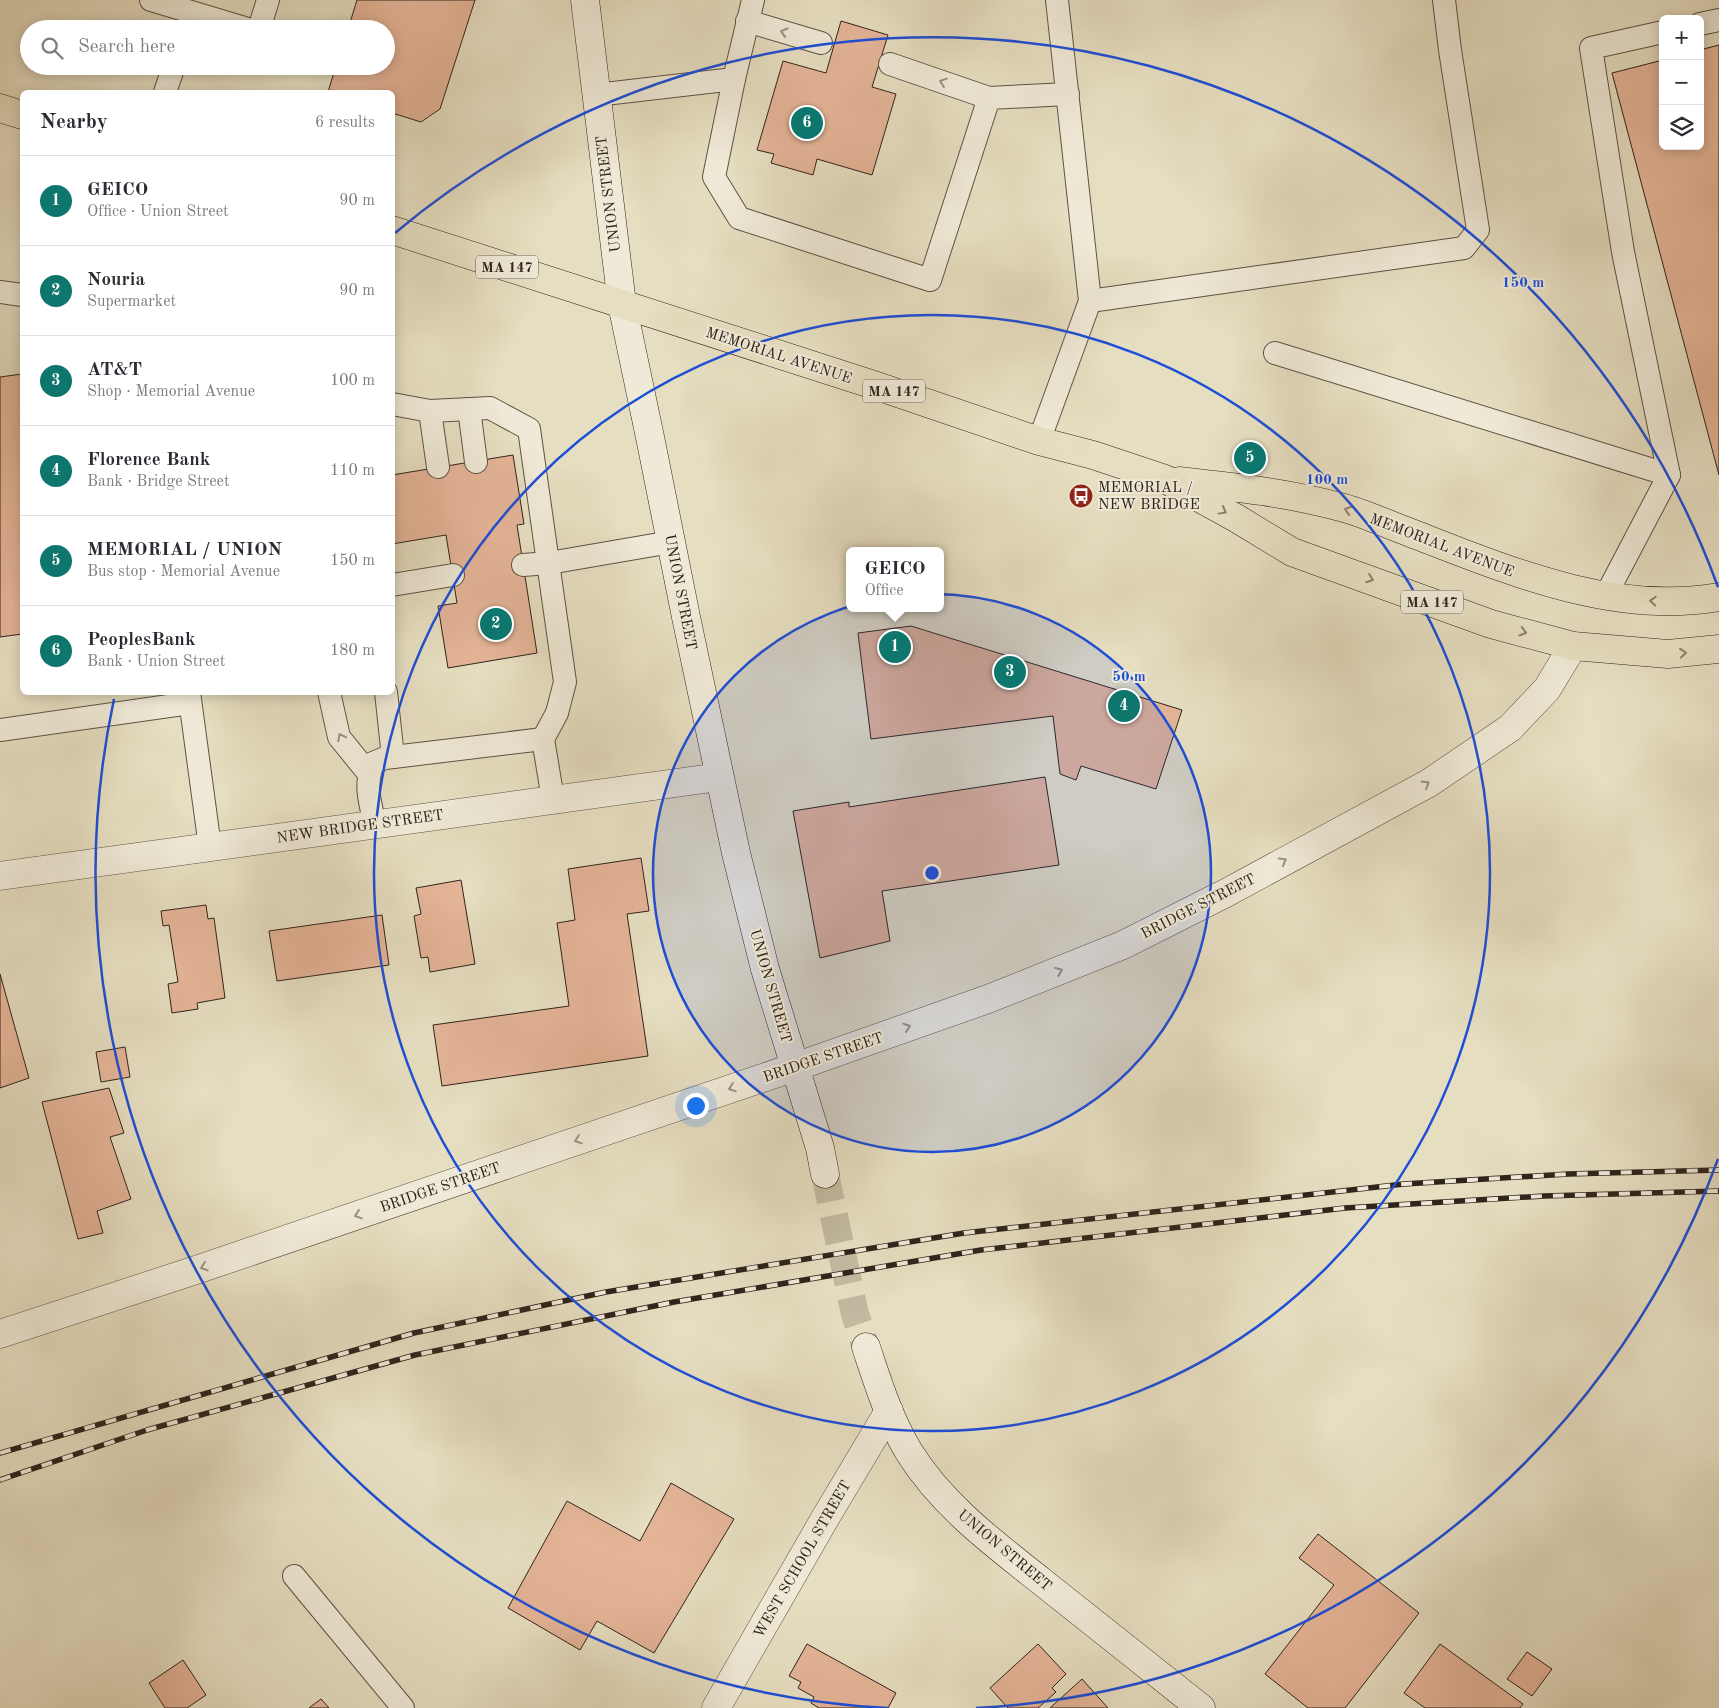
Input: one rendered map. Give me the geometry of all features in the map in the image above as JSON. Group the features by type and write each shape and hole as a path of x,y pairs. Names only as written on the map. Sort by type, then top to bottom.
{"main road":[{"path":"0,108 20,114"},
{"name":"MEMORIAL AVENUE","path":"395,231 1039,440 1093,455 1165,479 1236,518 1292,552 1491,624 1573,646 1668,654 1719,649"},
{"name":"MEMORIAL AVENUE","path":"1165,479 1264,491 1344,508 1513,572 1557,585 1634,600 1659,602 1719,597"}],"street":[{"name":"UNION STREET","path":"585,0 622,304 736,853 765,969 820,1148 825,1174"},
{"name":"BRIDGE STREET","path":"0,1334 193,1271 795,1067 988,999 1122,944 1226,893 1430,782 1510,728 1546,689 1573,646"},
{"name":"NEW BRIDGE STREET","path":"0,876 720,776"},
{"name":"UNION STREET","path":"866,1347 879,1389 910,1453 926,1476 964,1517 999,1548 1201,1708"},
{"name":"WEST SCHOOL STREET","path":"716,1708 889,1411"}],"lane":[{"path":"151,0 188,20"},
{"path":"262,20 268,0"},
{"path":"1039,440 1090,301 1057,0"},
{"path":"1090,301 1464,248 1478,230 1444,0"},
{"path":"821,43 750,10 714,177 739,218 930,280 989,98"},
{"path":"1704,23 1719,20"},
{"path":"1606,595 1669,475 1623,252 1591,48 1659,33"},
{"path":"890,64 989,98 1068,94"},
{"path":"166,90 171,75"},
{"path":"596,95 734,79"},
{"path":"0,292 20,294"},
{"path":"1275,353 1669,475"},
{"path":"395,405 430,411 490,408 529,429 566,682 557,713 543,739 553,800"},
{"path":"469,409 476,462"},
{"path":"430,411 438,467"},
{"path":"523,565 549,563 671,542"},
{"path":"395,585 452,574"},
{"path":"330,695 339,738 368,774"},
{"path":"386,695 393,757"},
{"path":"0,730 190,698 210,847"},
{"path":"374,824 367,786 368,774 373,764 385,758 543,739"},
{"path":"294,1576 403,1708"}],"building":[{"path":"357,0 475,0 440,109 421,122 395,114 395,90 329,90 333,75 395,75 395,20 351,20"},
{"path":"841,21 888,35 872,87 896,94 872,175 817,159 813,175 771,163 774,154 757,150 783,61 826,73"},
{"path":"1719,45 1719,475 1612,73 1659,61 1659,150 1704,150 1704,49"},
{"path":"20,374 20,634 0,637 0,377"},
{"path":"513,455 524,524 517,525 537,653 448,668 438,606 457,603 446,535 395,544 395,475"},
{"path":"911,626 1182,710 1156,789 1081,766 1076,780 1060,774 1053,716 871,739 858,633"},
{"path":"1045,777 1059,865 882,891 890,941 820,958 793,811 849,802 849,807"},
{"path":"641,858 649,911 627,914 648,1056 442,1086 433,1025 569,1006 557,923 575,920 568,869"},
{"path":"461,880 475,964 430,972 428,957 421,958 414,916 421,914 416,888"},
{"path":"206,905 208,919 214,918 225,998 197,1003 198,1009 172,1013 168,984 178,982 169,925 163,926 161,911"},
{"path":"382,915 389,965 277,981 269,931"},
{"path":"0,974 29,1078 0,1088"},
{"path":"125,1047 130,1077 101,1082 96,1052"},
{"path":"109,1088 124,1133 110,1137 131,1199 97,1211 103,1233 78,1239 42,1102"},
{"path":"671,1483 734,1519 654,1653 597,1621 580,1650 508,1608 567,1501 640,1541"},
{"path":"1318,1534 1419,1613 1345,1708 1308,1708 1265,1674 1334,1585 1299,1558"},
{"path":"807,1644 896,1693 888,1708 819,1708 811,1703 814,1697 798,1688 801,1682 789,1676"},
{"path":"1038,1644 1066,1674 1052,1688 1056,1692 1038,1708 1008,1708 990,1688"},
{"path":"1440,1644 1523,1704 1520,1708 1425,1708 1404,1693"},
{"path":"1527,1652 1552,1669 1532,1696 1507,1679"},
{"path":"183,1660 206,1695 187,1708 165,1708 149,1683"},
{"path":"1082,1679 1108,1708 1050,1708"},
{"path":"321,1699 329,1708 309,1708"}],"tunnel":[{"path":"825,1174 855,1314 866,1347"}],"railway":[{"path":"0,1453 414,1333 606,1292 964,1233 1404,1184 1568,1174 1719,1170"},
{"path":"0,1480 147,1430 415,1355 674,1302 981,1250 1345,1208 1544,1196 1719,1191"}],"place":[{"name":"PeoplesBank","path":"807,123"},
{"name":"MEMORIAL / UNION","path":"1250,458"},
{"name":"MEMORIAL / NEW BRIDGE","path":"1081,496"},
{"name":"Nouria","path":"496,624"},
{"name":"GEICO","path":"895,647"},
{"name":"AT&T","path":"1010,672"},
{"name":"Florence Bank","path":"1124,706"}]}
